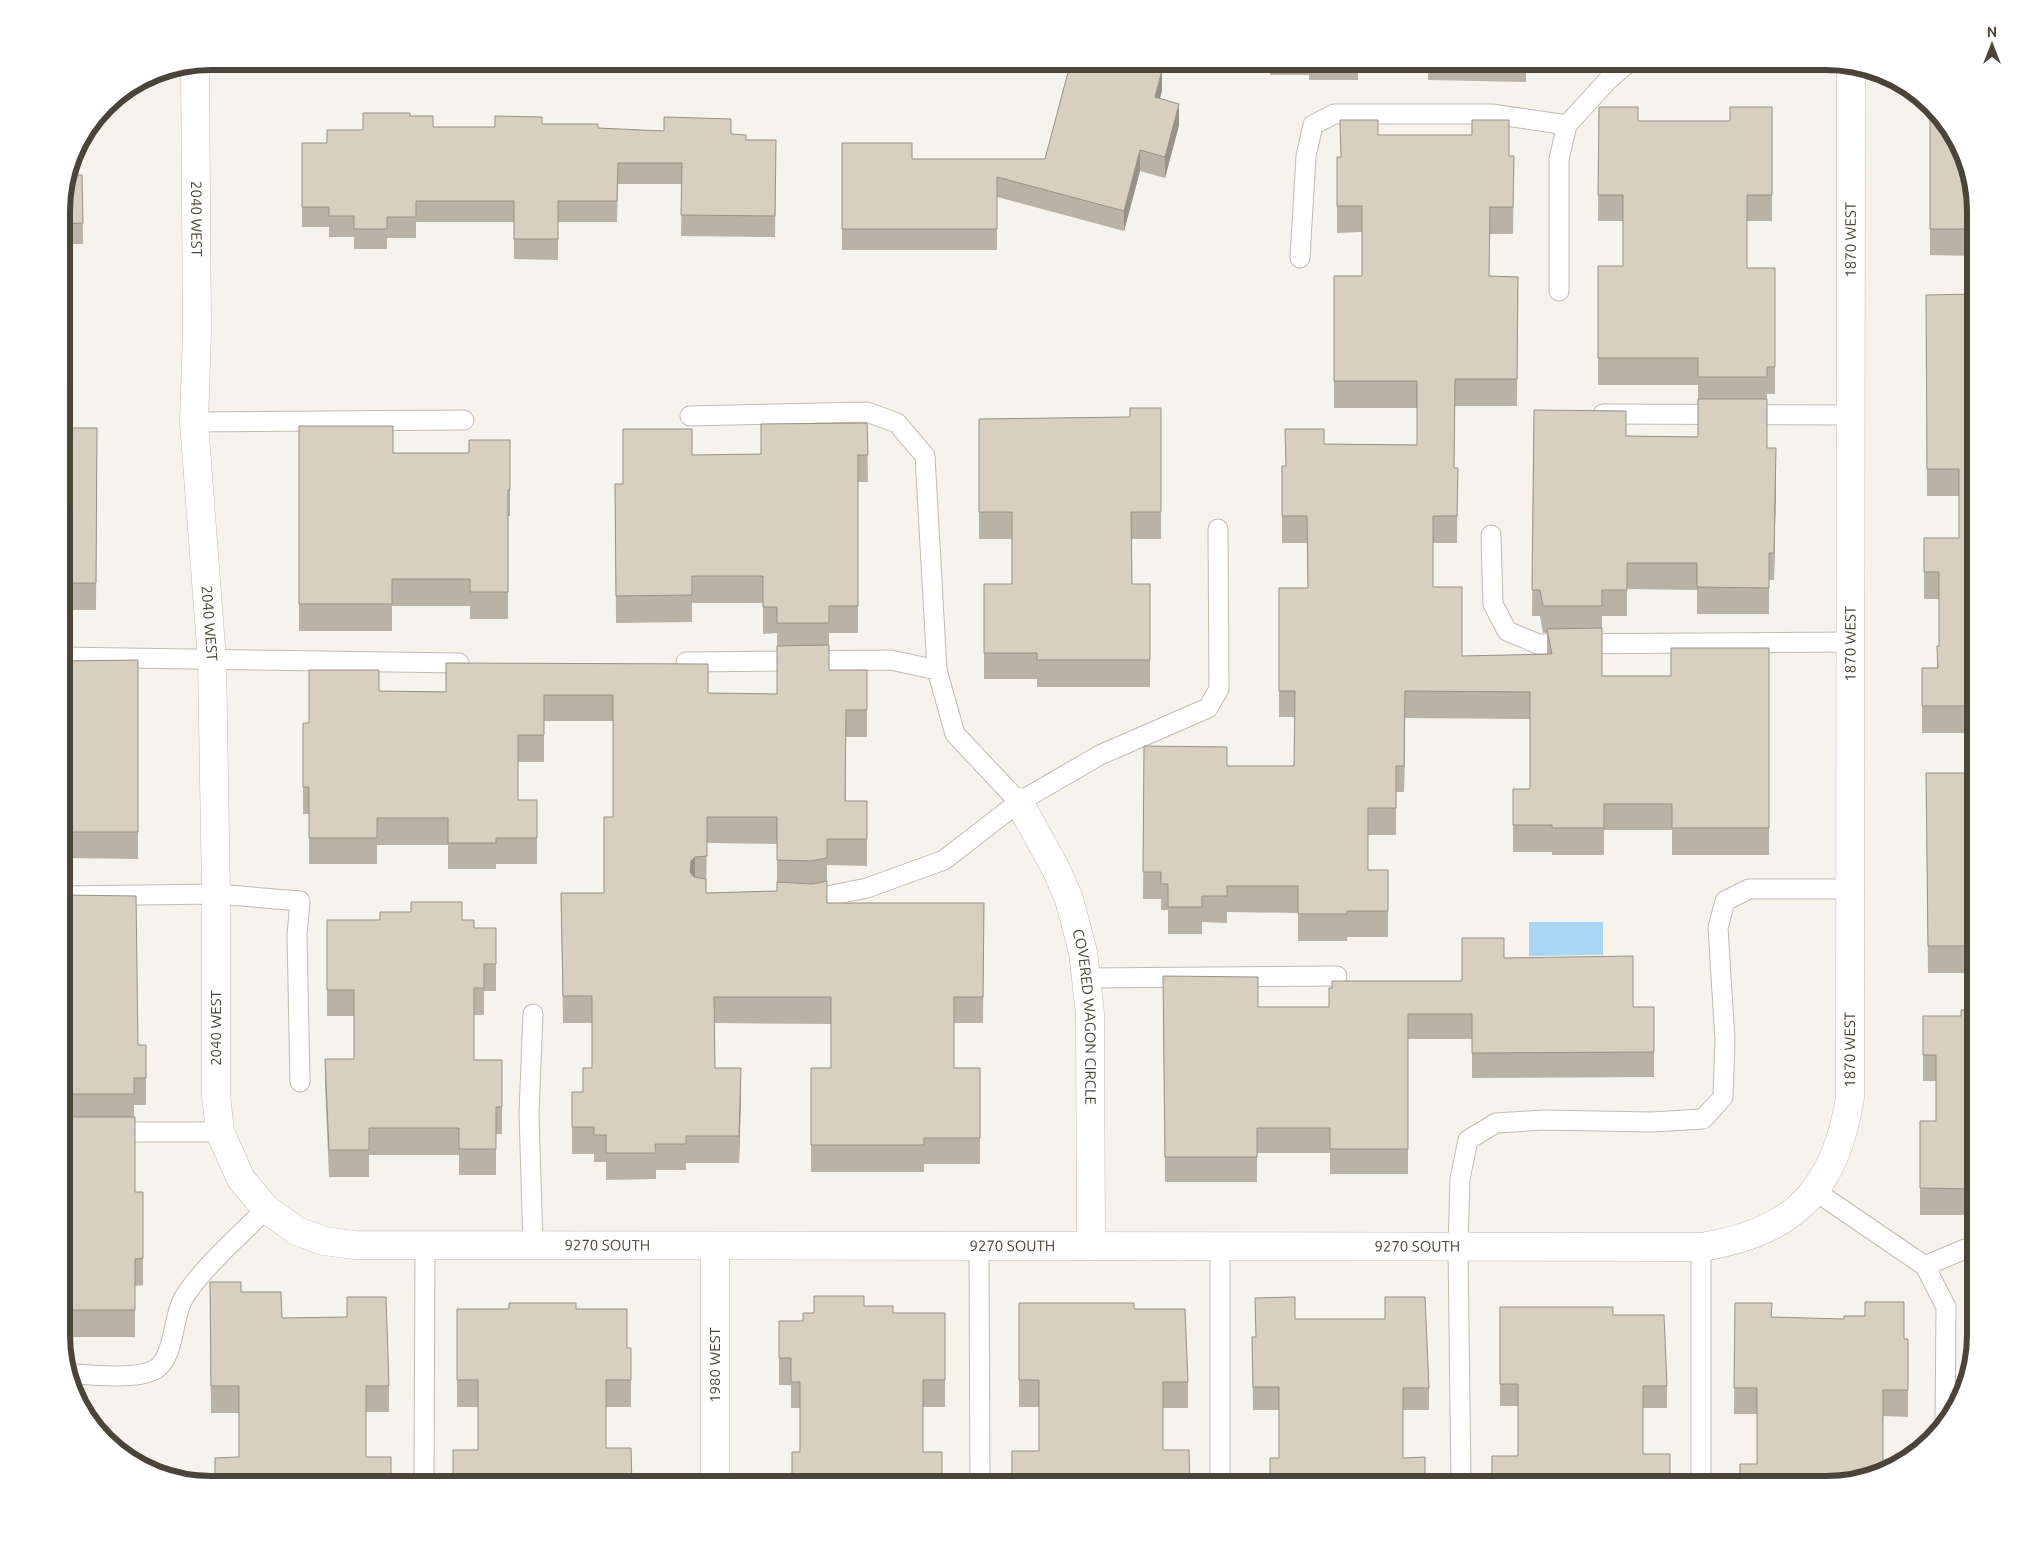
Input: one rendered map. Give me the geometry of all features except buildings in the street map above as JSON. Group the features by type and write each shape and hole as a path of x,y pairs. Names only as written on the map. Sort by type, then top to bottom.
{"street":[{"name":"2040 WEST","path":"195,71 197,332 194,422 212,660 216,894 216,1096 220,1132 241,1179"},
{"name":"1870 WEST","path":"1806,1200 1839,1147 1850,1098 1851,72"},
{"name":"COVERED WAGON CIRCLE","path":"1020,802 1056,869 1069,899 1079,934 1087,978 1090,1014 1091,1246"},
{"name":"9270 SOUTH","path":"241,1179 266,1209 297,1231 324,1241 354,1245 1701,1247 1727,1243 1752,1236 1776,1224 1806,1200"},
{"name":"1980 WEST","path":"715,1246 715,1476"}],"lane":[{"path":"1559,292 1559,159 1567,124 1620,70"},
{"path":"1300,258 1306,156 1313,124 1334,114 1492,114 1567,124"},
{"path":"690,416 867,412 897,423 925,456 937,670 955,734 1020,802"},
{"path":"1603,414 1851,416"},
{"path":"194,422 464,420"},
{"path":"784,898 812,899 867,888 944,860 1020,802 1100,756 1208,708 1219,689 1218,529"},
{"path":"1491,535 1493,604 1507,632 1538,644 1851,642"},
{"path":"70,657 459,663"},
{"path":"686,662 891,660 937,670"},
{"path":"1461,1476 1458,1247 1460,1179 1468,1140 1496,1123 1544,1120 1652,1122 1703,1119 1723,1097 1725,1040 1718,928 1725,901 1749,889 1850,889"},
{"path":"70,896 216,894 300,901 297,935 300,1082"},
{"path":"1087,978 1337,976"},
{"path":"533,1014 528,1113 533,1245"},
{"path":"70,1132 220,1132"},
{"path":"1806,1200 1926,1266 1946,1307 1946,1409"},
{"path":"76,1374 140,1375 158,1368 167,1355 182,1300 194,1284 266,1209"},
{"path":"424,1476 425,1245"},
{"path":"980,1246 980,1476"},
{"path":"1220,1247 1220,1476"},
{"path":"1701,1247 1701,1476"},
{"path":"1926,1266 1967,1250"}],"water":[{"path":"1529,922 1603,922 1603,955 1529,956"}]}
